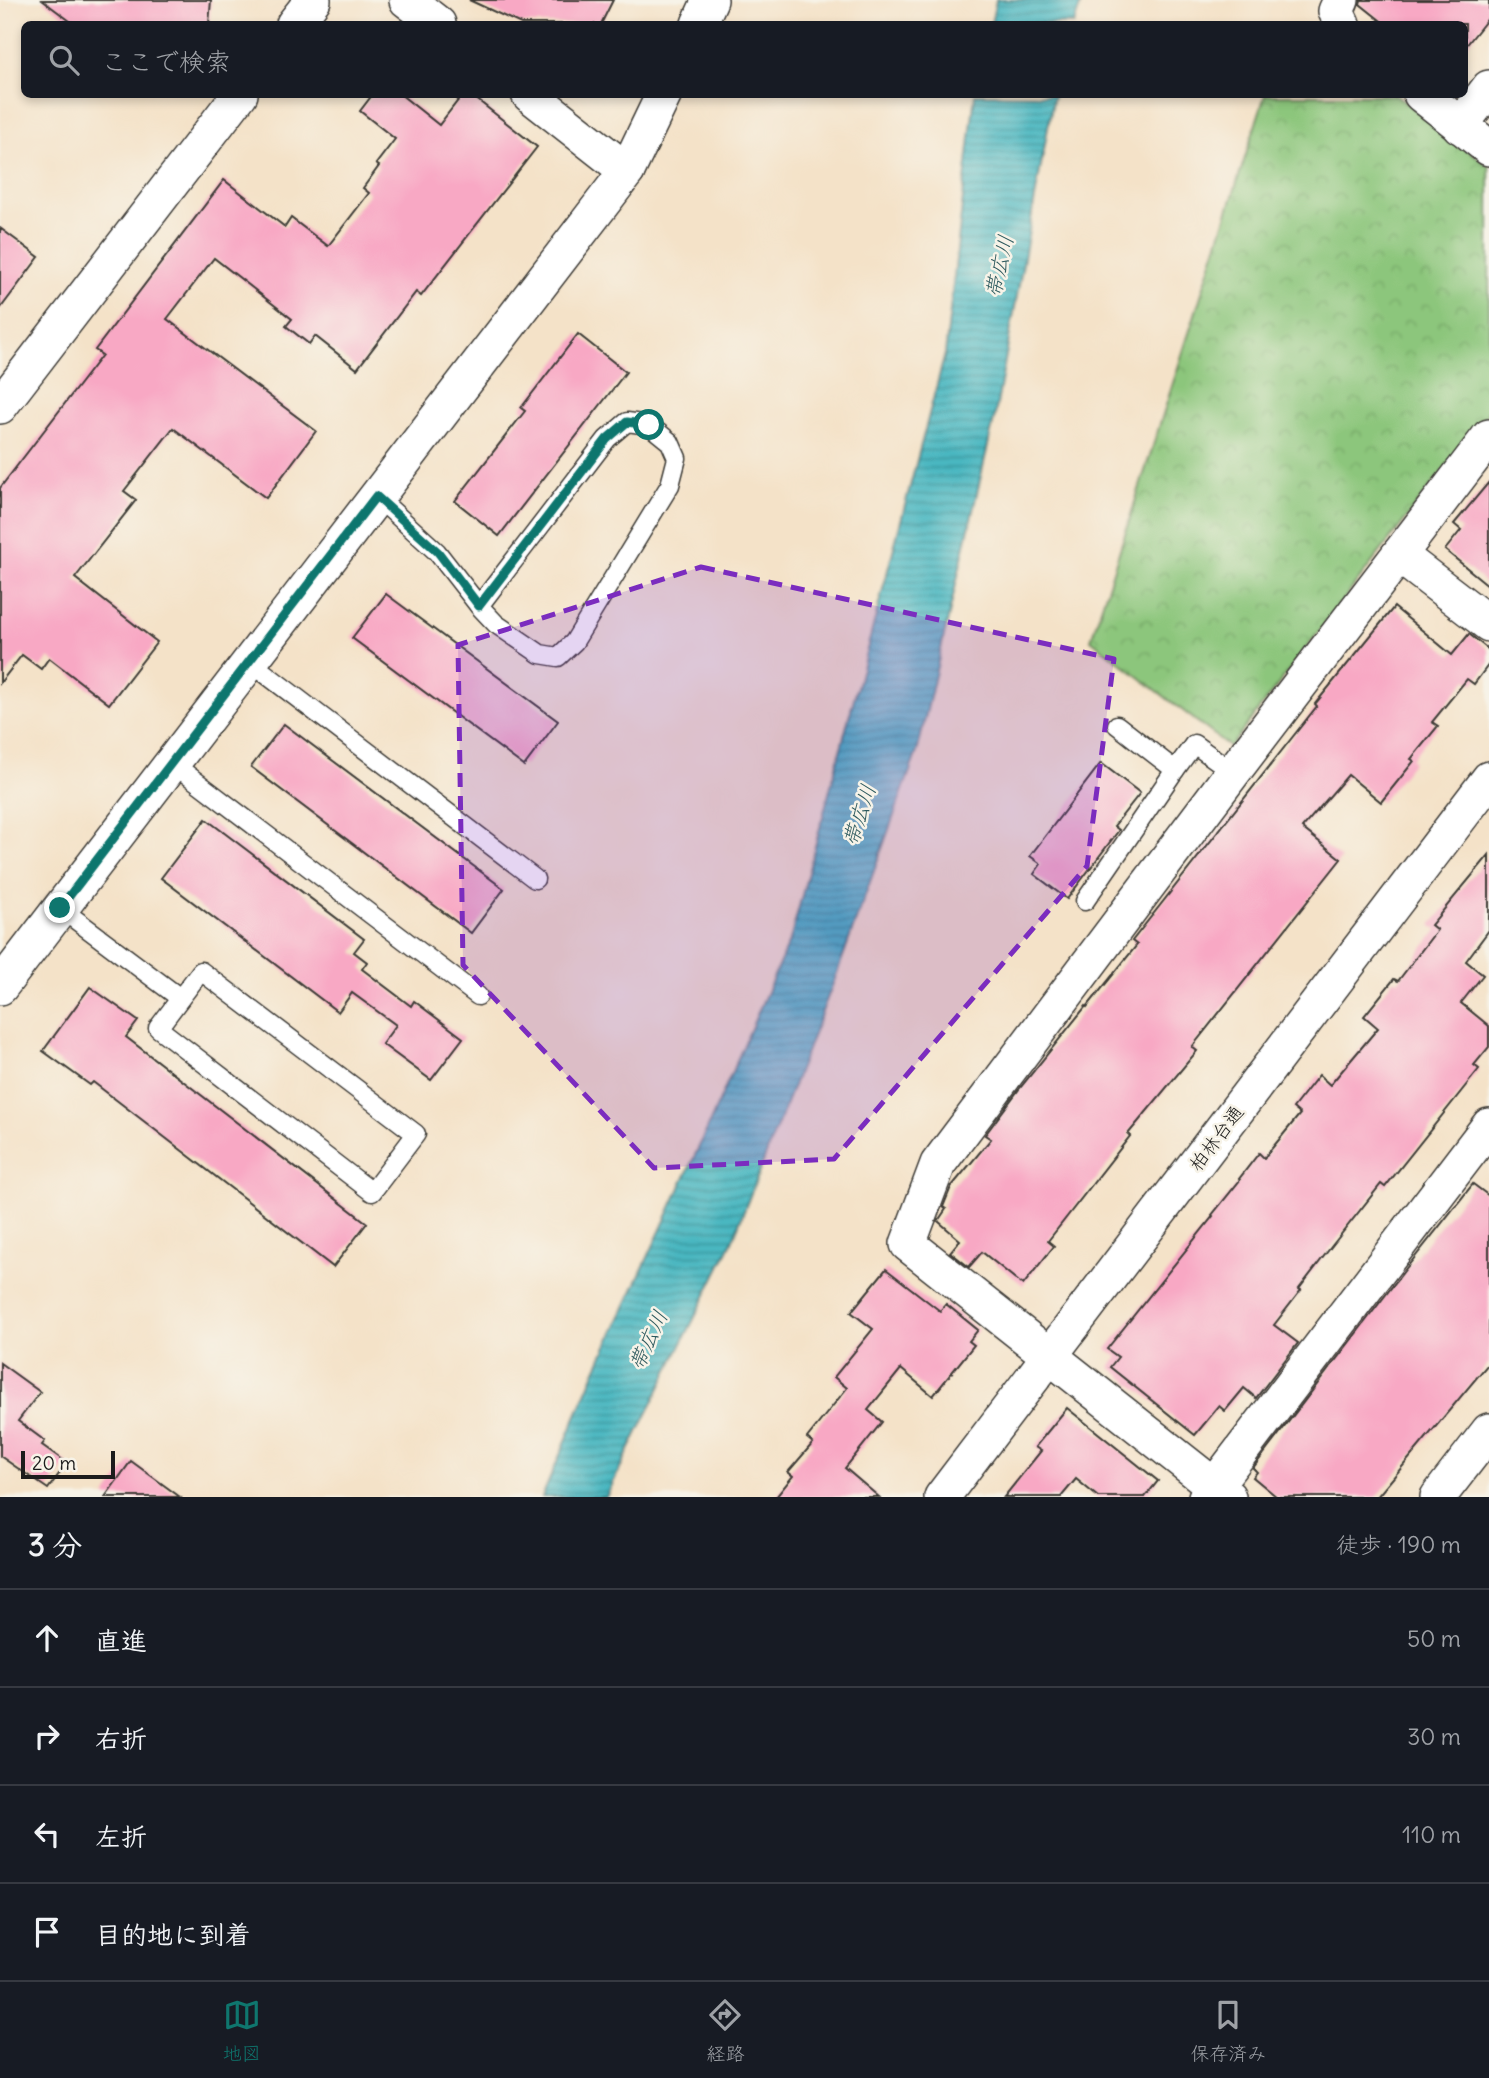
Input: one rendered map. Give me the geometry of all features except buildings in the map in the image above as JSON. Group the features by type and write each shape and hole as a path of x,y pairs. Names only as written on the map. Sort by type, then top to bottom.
{"street":[{"path":"296,21 313,0"},
{"path":"407,0 434,21"},
{"path":"700,21 710,0"},
{"path":"1340,21 1335,11 1341,0"},
{"path":"1460,126 1489,89"},
{"path":"0,406 237,98"},
{"path":"533,98 627,171"},
{"path":"0,987 627,171 662,98"},
{"path":"1426,98 1489,148"},
{"path":"1489,437 938,1164 908,1244 1216,1493 1489,1126"},
{"path":"1399,555 1489,624"},
{"name":"柏林台通","path":"942,1497 1489,779"},
{"path":"1438,1497 1489,1431"}],"lane":[{"path":"376,496 438,552 479,606 496,624 540,654 558,657 574,642 670,485 677,458 670,442 649,425 627,422 607,439 479,606"},
{"path":"250,662 535,879"},
{"path":"1117,725 1175,770"},
{"path":"1085,901 1194,744 1233,772"},
{"path":"172,763 478,996"},
{"path":"60,908 180,998"},
{"path":"201,971 416,1134 372,1192 158,1028 180,998 201,971"}],"highlighted area":[{"path":"701,567 1114,659 1087,866 834,1159 654,1168 463,965 458,645"}],"green space":[{"path":"1264,98 1400,98 1489,166 1489,411 1230,747 1091,640"}],"water":[{"path":"996,0 1082,0 1075,21 992,21"},
{"name":"帯広川","path":"975,98 1053,98 995,415 918,749 836,976 731,1244 606,1497 542,1497 595,1372 703,1138 791,937 945,354"}],"route":[{"path":"60,908 376,496 438,552 479,606 607,439 627,422 649,425"}]}
